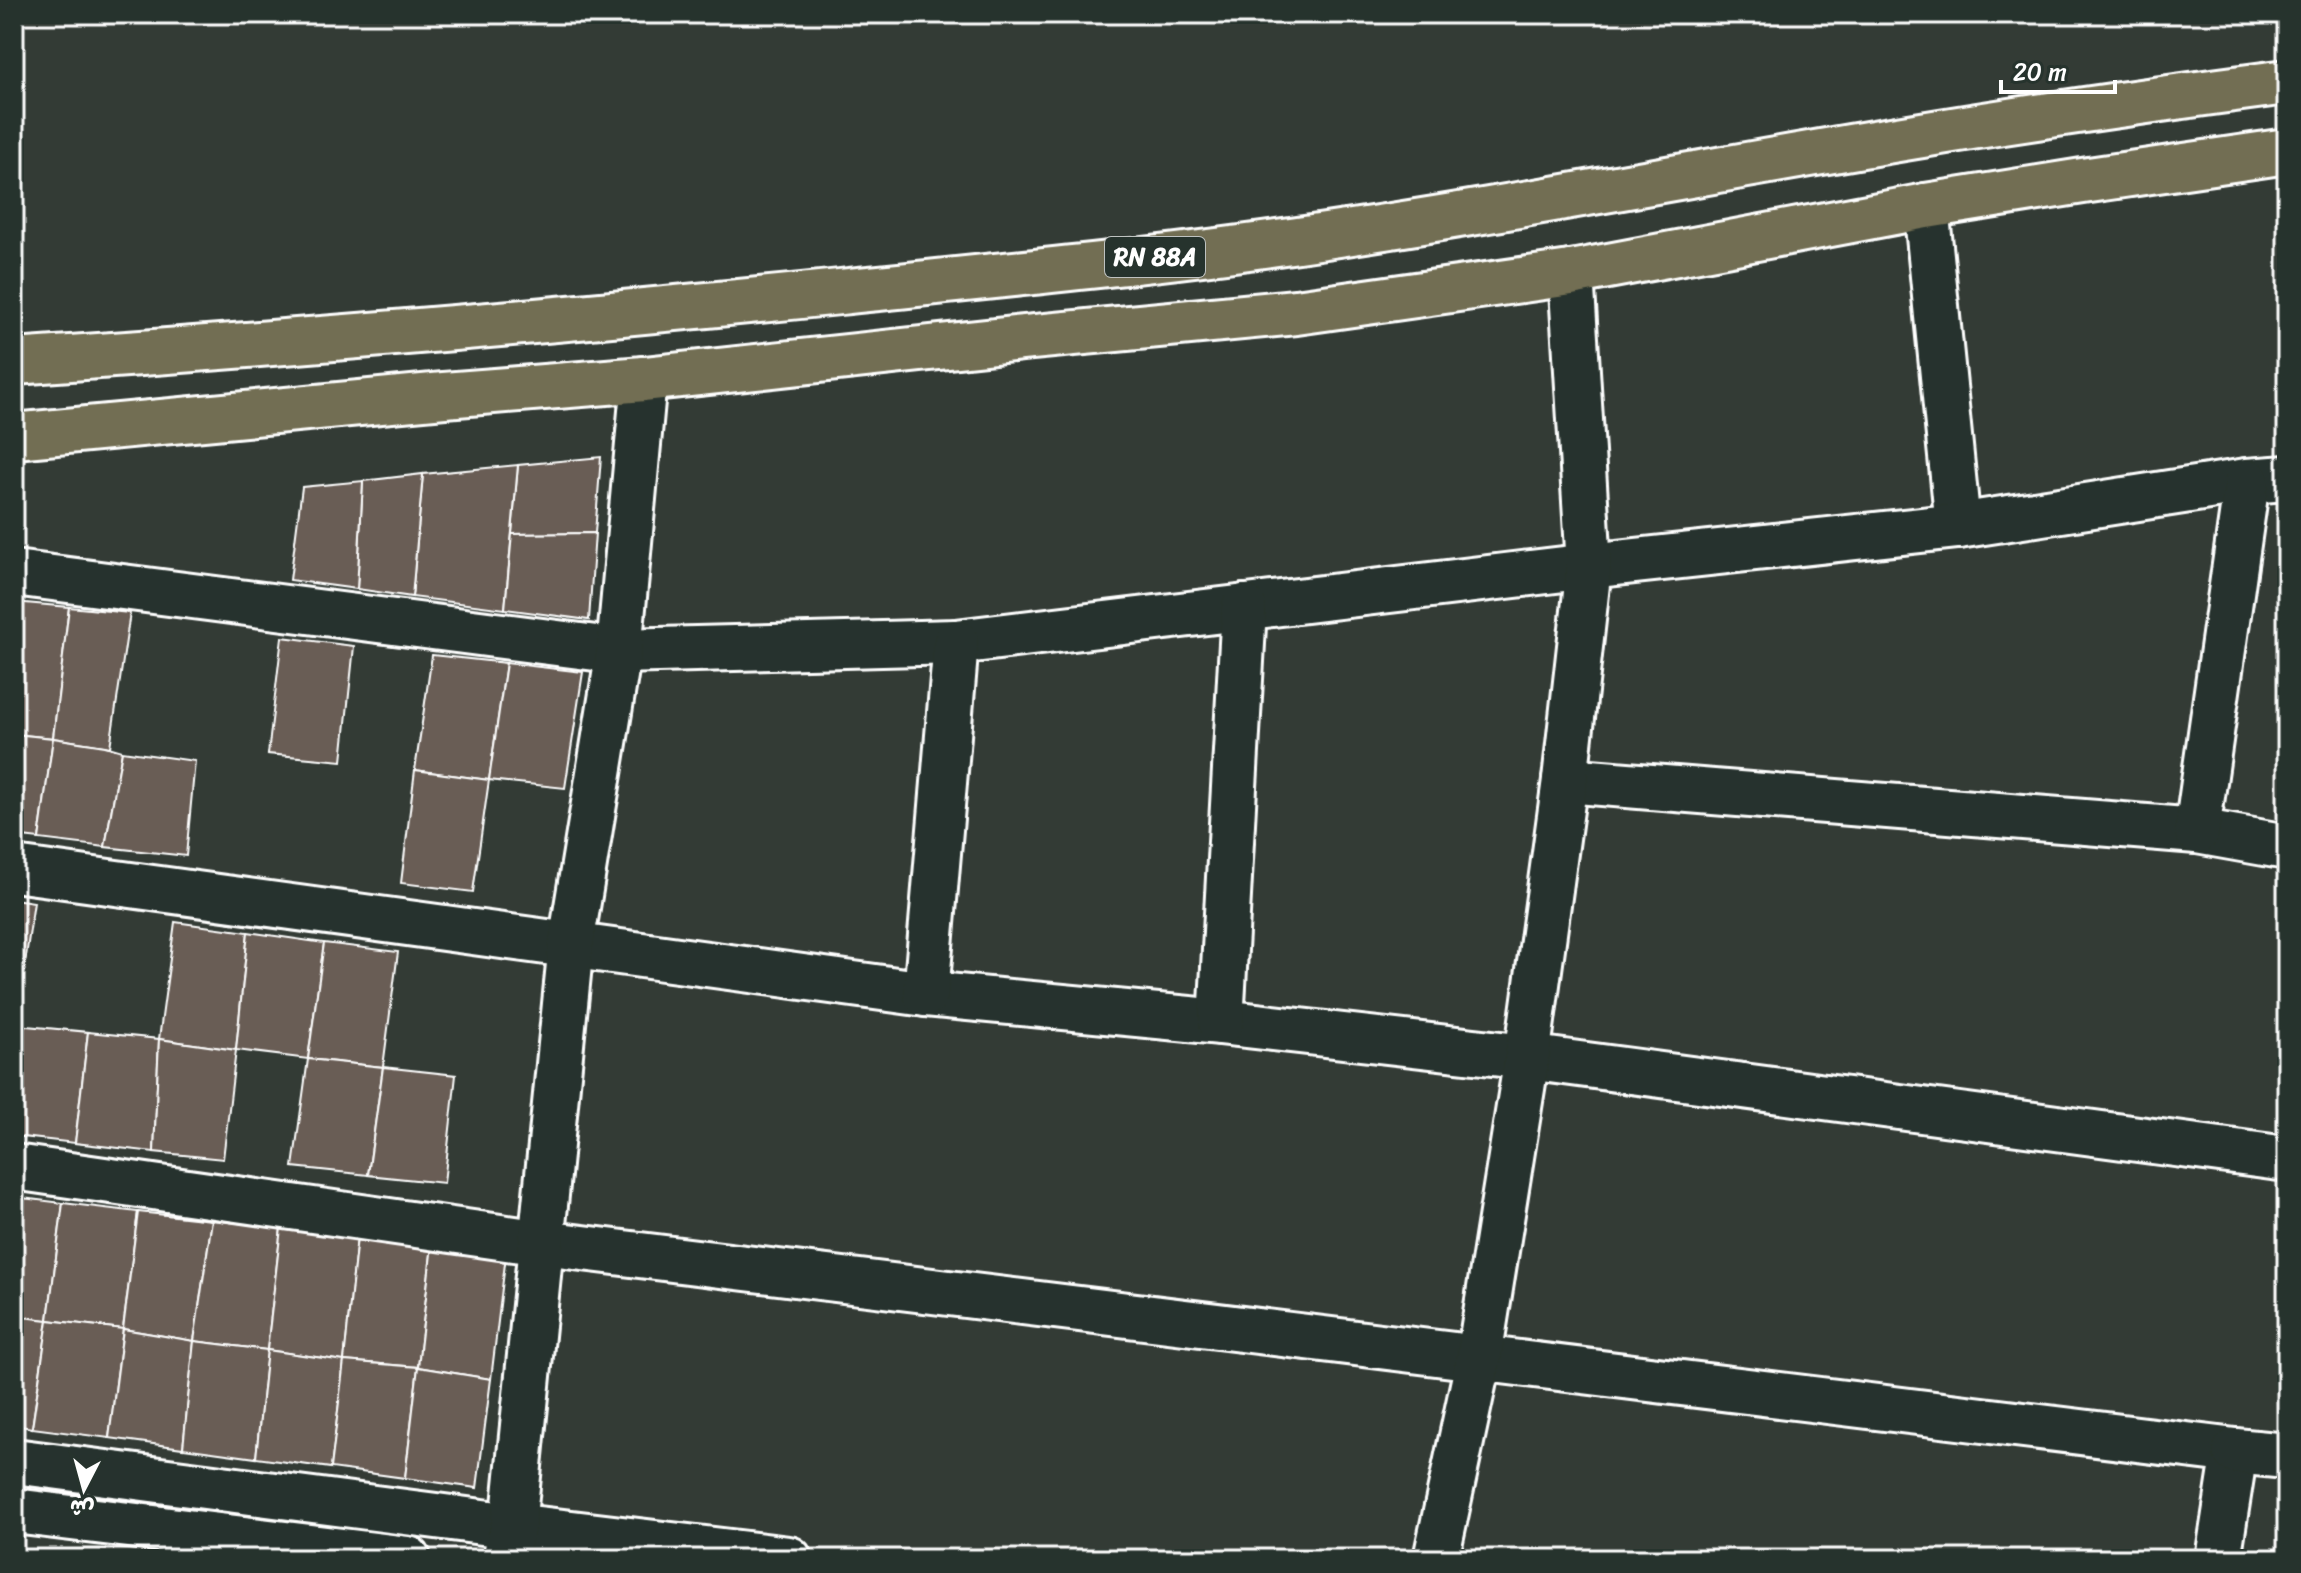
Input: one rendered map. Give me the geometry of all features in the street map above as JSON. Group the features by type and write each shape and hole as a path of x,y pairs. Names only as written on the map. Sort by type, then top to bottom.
{"highway":[{"name":"RN 88A","path":"14,362 648,311 1025,273 1295,240 2009,121 2287,82"},
{"path":"14,436 644,379 1296,312 1571,273 1926,206 2287,151"}],"street":[{"path":"1926,206 1958,526"},
{"path":"1436,1559 1479,1357 1527,1057 1565,780 1589,566 1571,273"},
{"path":"509,1542 571,944 619,651 644,379"},
{"path":"14,573 619,651 956,642 1589,566 1958,526 2267,479 2197,831"},
{"path":"1221,1022 1244,607"},
{"path":"926,994 956,642"},
{"path":"1565,780 2197,831 2287,847"},
{"path":"14,869 926,994 1221,1022 1527,1057 2287,1159"},
{"path":"14,1167 542,1243 2287,1456"},
{"path":"2218,1559 2235,1451"},
{"path":"14,1461 509,1542 789,1559"},
{"path":"14,1511 408,1559"}],"building":[{"path":"601,457 595,533 512,534 518,465"},
{"path":"518,465 505,609 412,597 423,474"},
{"path":"423,474 412,597 357,589 363,481"},
{"path":"363,481 357,589 290,580 302,487"},
{"path":"595,533 589,620 505,609 512,534"},
{"path":"14,602 69,607 53,738 14,734"},
{"path":"69,607 130,613 110,747 53,738"},
{"path":"282,637 354,646 342,761 268,754"},
{"path":"432,655 506,663 489,780 415,770"},
{"path":"506,663 583,672 565,788 489,780"},
{"path":"14,734 53,738 39,839 14,836"},
{"path":"53,738 122,751 105,847 39,839"},
{"path":"122,751 195,761 186,856 105,847"},
{"path":"415,770 489,780 473,892 401,883"},
{"path":"14,899 34,902 16,1025 14,1024"},
{"path":"175,922 248,932 236,1050 159,1039"},
{"path":"248,932 324,943 308,1059 236,1050"},
{"path":"324,943 398,952 383,1067 308,1059"},
{"path":"16,1025 88,1032 75,1143 14,1136"},
{"path":"88,1032 159,1039 154,1152 75,1143"},
{"path":"159,1039 236,1050 223,1159 154,1152"},
{"path":"308,1059 383,1067 368,1175 293,1167"},
{"path":"383,1067 456,1075 444,1183 368,1175"},
{"path":"14,1197 63,1203 48,1320 14,1316"},
{"path":"63,1203 138,1212 123,1329 48,1320"},
{"path":"138,1212 212,1220 194,1341 123,1329"},
{"path":"212,1220 281,1228 267,1350 194,1341"},
{"path":"281,1228 357,1237 344,1361 267,1350"},
{"path":"357,1237 432,1245 418,1367 344,1361"},
{"path":"432,1245 506,1255 491,1379 418,1367"},
{"path":"14,1316 48,1320 32,1428 14,1425"},
{"path":"48,1320 123,1329 109,1438 32,1428"},
{"path":"123,1329 194,1341 183,1448 109,1438"},
{"path":"194,1341 267,1350 256,1458 183,1448"},
{"path":"267,1350 344,1361 331,1468 256,1458"},
{"path":"344,1361 418,1367 405,1478 331,1468"},
{"path":"418,1367 491,1379 477,1488 405,1478"}]}
